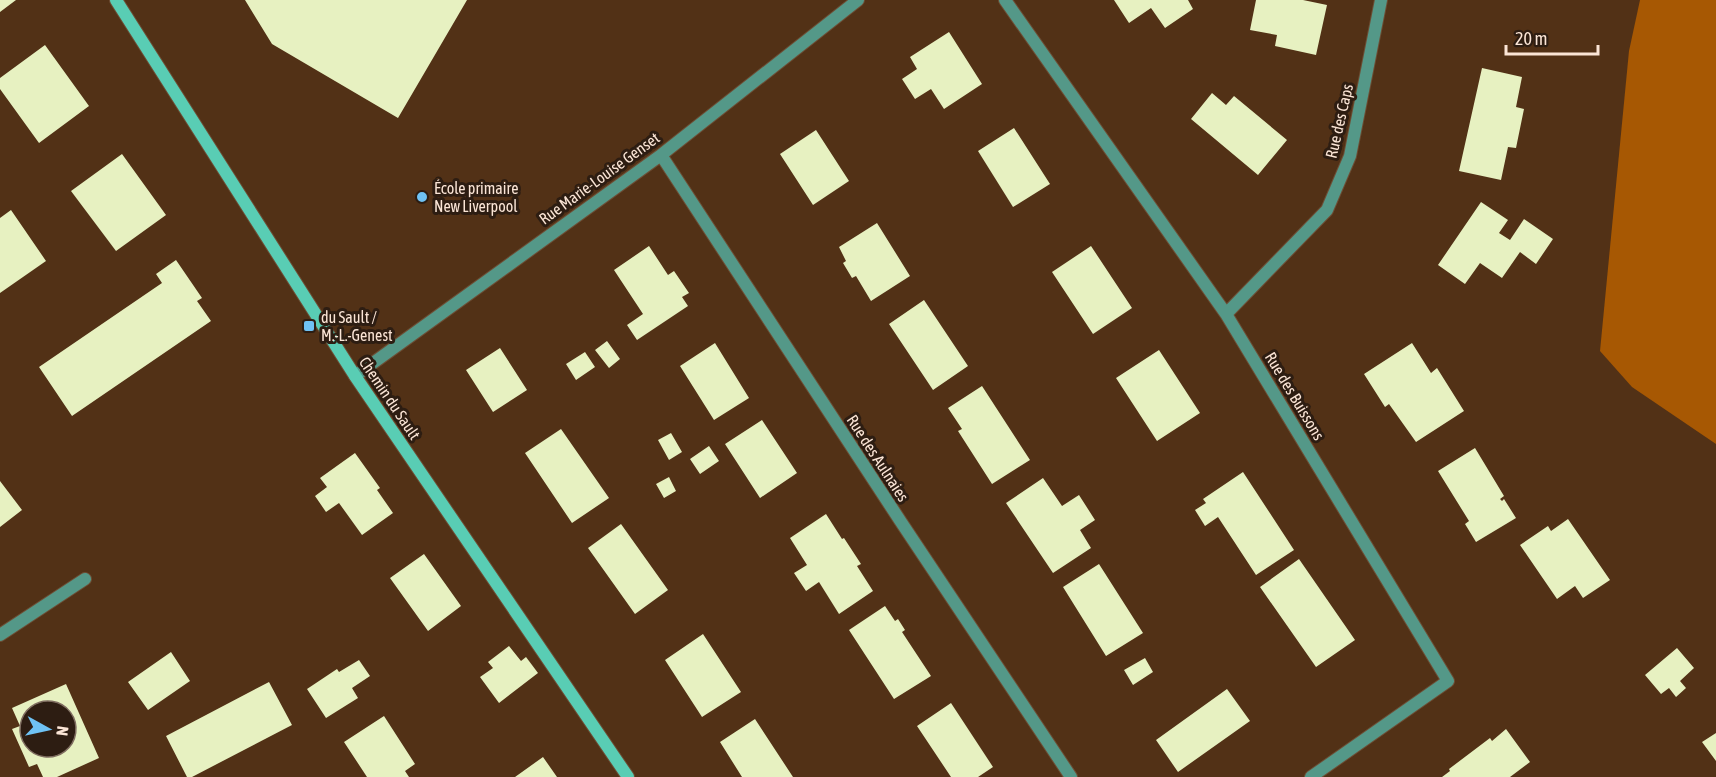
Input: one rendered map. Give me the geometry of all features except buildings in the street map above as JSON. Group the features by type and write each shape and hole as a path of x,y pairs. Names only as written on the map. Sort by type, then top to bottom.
{"street":[{"name":"Chemin du Sault","path":"116,0 355,376 628,777"},
{"name":"Rue Marie-Louise Genset","path":"355,376 661,154 858,0"},
{"name":"Rue des Buissons","path":"1005,0 1226,314 1448,681 1311,777"},
{"name":"Rue des Caps","path":"1226,314 1327,210 1350,156 1381,0"},
{"name":"Rue des Aulnaies","path":"661,154 901,522 1071,777"},
{"path":"0,635 85,579"}],"shaded area":[{"path":"1640,0 1716,0 1716,444 1632,387 1600,351 1629,51"}],"place":[{"name":"École primaire New Liverpool","path":"422,197"},
{"name":"du Sault / M.-L.-Genest","path":"309,326"}]}
